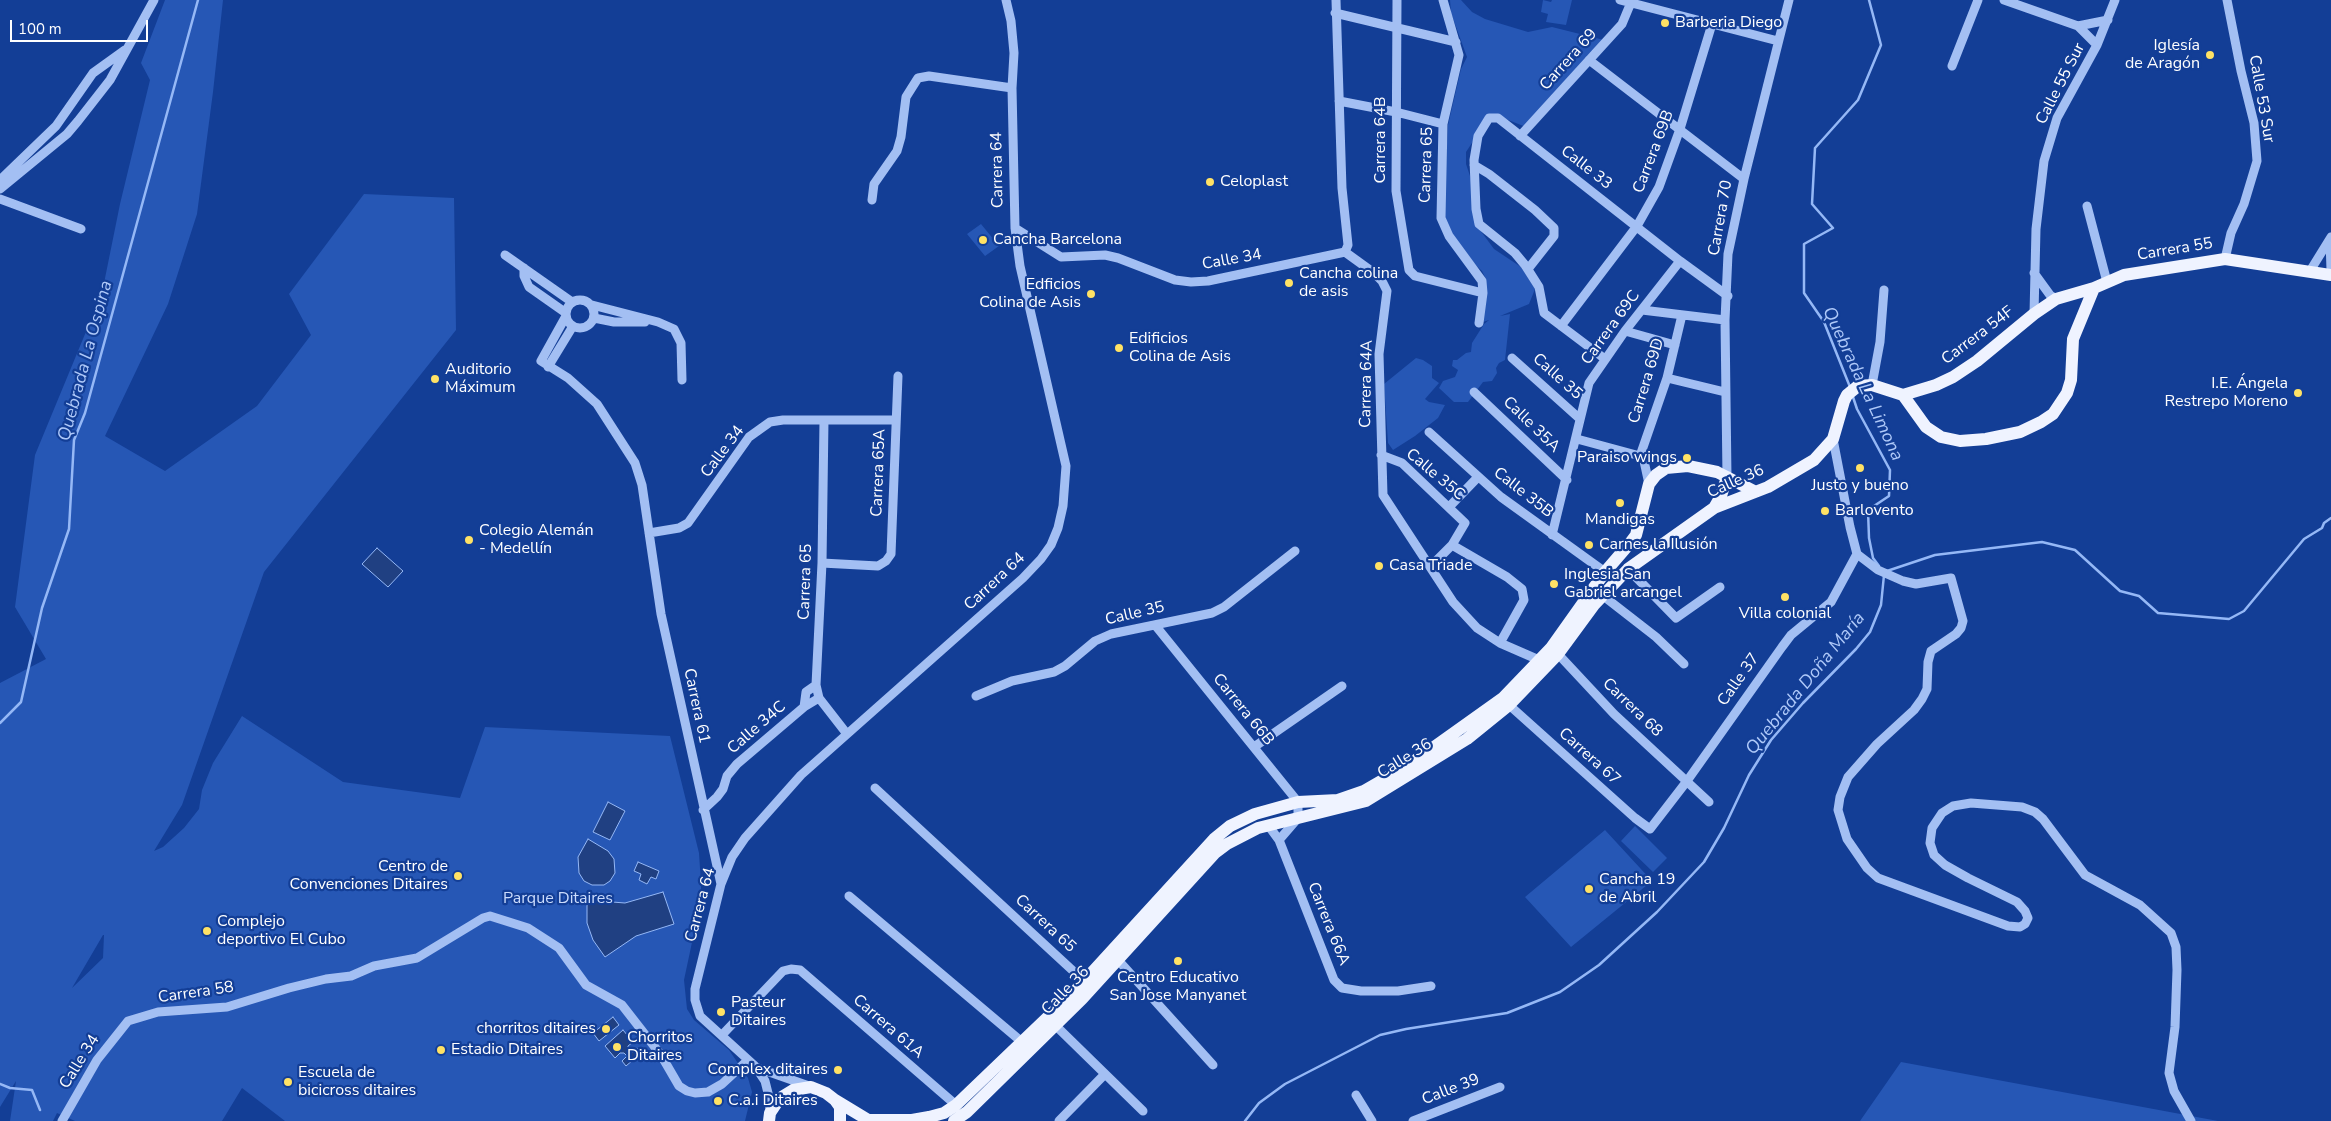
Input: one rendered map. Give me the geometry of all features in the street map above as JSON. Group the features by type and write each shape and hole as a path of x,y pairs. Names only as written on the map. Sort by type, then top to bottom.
{"main road":[{"name":"Carrera 55","path":"2056,298 2094,288 2136,272 2225,258 2331,275"},
{"path":"1872,385 1903,395 1926,427 1941,437 1960,441 1986,439 2029,429 2053,414 2067,393 2071,380 2073,339 2094,288"},
{"name":"Carrera 54F","path":"1903,395 1953,378 2056,298"},
{"name":"Calle 36","path":"960,1116 1055,1026 1215,853 1240,835 1268,825 1366,801 1452,748 1509,705 1558,654 1602,595 1628,569 1714,508 1768,487 1806,465 1826,449 1833,440 1847,395 1858,386 1872,385"},
{"path":"1648,554 1636,535 1649,484 1666,468 1677,466 1722,475 1754,492"},
{"path":"1714,508 1722,475"},
{"name":"Calle 36","path":"960,1116 1022,1042 1084,980 1214,839 1230,826 1254,814 1298,802 1338,800 1355,794 1409,765 1503,698 1551,648 1604,572 1636,535"},
{"path":"769,1119 780,1098 793,1090 811,1087"},
{"name":"Calle 36","path":"811,1087 826,1092 835,1100 868,1120 912,1120 944,1113 960,1116"},
{"path":"835,1100 840,1107 840,1121"}],"street":[{"path":"0,189 67,134 110,80 154,0"},
{"name":"Carrera 64","path":"769,1119 769,1097 765,1081 752,1063 700,1016 695,1000 695,989 721,884 732,857 745,838 801,775 1041,560 1058,528 1063,506 1066,466 1020,266 1015,228 1012,88 1014,52 1012,21 1006,0"},
{"path":"1336,0 1342,188 1348,244 1346,252"},
{"name":"Carrera 64B","path":"1397,0 1396,191 1408,270 1414,276 1483,293"},
{"name":"Carrera 65","path":"1443,0 1459,55 1443,124 1441,218 1448,236 1479,276 1483,293 1479,323"},
{"path":"1620,0 1778,40"},
{"name":"Carrera 70","path":"1722,475 1728,462 1725,320 1728,296 1728,254 1744,179 1789,0"},
{"path":"1952,66 1978,0"},
{"path":"2004,0 2078,26 2097,45"},
{"name":"Calle 55 Sur","path":"2034,314 2034,273 2040,185 2050,138 2066,100 2097,45 2115,0"},
{"name":"Calle 53 Sur","path":"2225,258 2231,233 2244,204 2257,161 2254,123 2241,71 2227,0"},
{"name":"Carrera 69","path":"1520,136 1622,24 1631,2"},
{"path":"1335,13 1456,42"},
{"path":"2078,26 2108,20"},
{"name":"Carrera 69B","path":"1561,326 1637,226 1659,187 1680,130 1712,24"},
{"path":"0,180 56,126 86,82 101,66 128,48"},
{"path":"1590,60 1744,179"},
{"path":"101,66 108,72 110,80"},
{"path":"872,200 874,184 896,151 901,137 906,97 918,78 929,76 1012,88"},
{"path":"1339,101 1396,112 1443,124"},
{"name":"Calle 33","path":"1474,165 1478,136 1490,118 1498,118 1680,261 1728,296"},
{"path":"1474,165 1489,174 1535,210 1554,228 1554,236 1528,269"},
{"path":"1474,165 1476,209 1479,224 1515,253 1528,269 1539,287 1544,313 1605,359"},
{"path":"0,199 80,229"},
{"path":"2087,206 2107,282"},
{"name":"Calle 34","path":"1015,228 1061,257 1105,255 1118,258 1175,280 1191,282 1208,281 1346,252"},
{"path":"2330,238 2331,270"},
{"path":"2310,271 2330,238"},
{"name":"Carrera 64A","path":"1346,252 1382,280 1387,291 1379,354 1383,495 1453,602 1477,628 1500,643 1539,660"},
{"path":"506,255 568,299"},
{"name":"Carrera 69C","path":"1552,535 1577,440 1589,383 1625,331 1680,261"},
{"path":"524,268 524,276 529,286 566,315 573,326 582,328 587,326 594,318 592,305"},
{"path":"2034,273 2050,295 2056,298"},
{"path":"1872,385 1880,342 1884,290"},
{"path":"544,364 566,315 568,299"},
{"path":"557,308 558,300 581,299 592,305 658,322 674,329 681,343 682,380"},
{"path":"606,321 609,316 607,309"},
{"path":"1642,310 1725,320"},
{"name":"Carrera 69D","path":"1640,456 1667,378 1682,315"},
{"path":"594,318 606,321 658,322"},
{"path":"544,364 573,326"},
{"path":"1625,331 1675,345"},
{"name":"Calle 35","path":"1512,358 1580,419"},
{"name":"Carrera 61","path":"544,364 588,394 609,421 634,464 642,484 661,614 703,810 721,884"},
{"name":"Carrera 65A","path":"822,563 878,566 886,561 891,554 898,376"},
{"path":"1667,378 1726,392"},
{"name":"Calle 35A","path":"1474,392 1567,480"},
{"name":"Calle 34","path":"649,533 679,528 688,523 744,443 760,428 770,422 782,420 896,420"},
{"name":"Carrera 65","path":"818,698 816,685 822,563 824,420"},
{"name":"Calle 35B","path":"1430,432 1478,477 1552,535 1604,572"},
{"path":"1577,440 1640,456 1644,461 1649,484"},
{"path":"1833,440 1857,554 1878,570 1916,584 1951,578 1963,621 1961,628 1956,634 1931,651 1928,662 1927,689 1914,710 1877,744 1848,777 1840,797 1838,810 1847,839 1867,868 1878,878 2008,926 2020,927 2025,924 2028,918 2018,902 1968,878 1945,865 1934,855 1930,844 1932,828 1942,813 1948,809 1953,806 1972,803 2022,807 2035,812 2043,819 2085,875 2140,905 2171,933 2176,947 2177,970 2175,1027 2169,1073 2174,1091 2191,1121"},
{"name":"Calle 35C","path":"1381,455 1402,463 1450,506 1465,523 1452,544"},
{"path":"1450,506 1478,477"},
{"path":"1430,567 1452,544 1507,577 1522,589 1524,600 1500,643"},
{"name":"Calle 35","path":"976,696 1012,681 1054,672 1065,666 1095,641 1111,634 1212,613 1224,607 1295,551"},
{"name":"Calle 37","path":"1650,829 1687,781 1791,635 1831,602 1857,554"},
{"path":"1628,569 1676,618 1720,587"},
{"path":"1602,595 1656,637 1684,664"},
{"name":"Carrera 66B","path":"1155,625 1298,802"},
{"name":"Carrera 68","path":"1558,654 1614,714 1709,802"},
{"path":"804,707 806,692 816,685"},
{"path":"1254,747 1342,686"},
{"path":"818,698 847,734"},
{"name":"Calle 34C","path":"703,810 723,789 727,776 737,764 804,707 818,698"},
{"name":"Carrera 67","path":"1509,705 1634,818 1650,829"},
{"name":"Carrera 65","path":"875,788 1084,980"},
{"path":"1279,840 1298,818 1298,802"},
{"name":"Carrera 66A","path":"1268,825 1279,840 1334,980 1342,988 1361,991 1398,991 1432,986"},
{"path":"850,896 1022,1042"},
{"name":"Carrera 58","path":"128,1021 158,1012 227,1007 326,979 351,976 374,966 416,958 483,918 490,916 528,928 559,948 586,985 622,1005 661,1055 679,1086 687,1091 695,1093 708,1092 752,1063"},
{"path":"1118,960 1213,1065"},
{"name":"Carrera 61A","path":"722,1035 782,972 791,969 800,970 960,1116"},
{"name":"Calle 34","path":"62,1121 97,1060 128,1021"},
{"path":"1055,1026 1143,1111"},
{"name":"Carrera 64","path":"752,1063 811,1087"},
{"path":"1059,1121 1105,1074"},
{"name":"Calle 39","path":"1413,1121 1430,1118 1500,1087"},
{"path":"1356,1095 1372,1121"}],"green space":[{"name":"Parque Ditaires","path":"165,0 223,0 197,214 168,304 105,436 165,471 257,406 311,335 289,294 364,194 454,198 456,330 264,572 182,805 154,851 163,847 184,828 199,809 202,790 213,763 242,716 343,782 460,798 485,727 670,736 699,853 701,884 701,900 684,980 687,1009 694,1020 729,1050 748,1078 752,1092 745,1121 285,1121 242,1088 222,1121 75,1121 57,1113 53,1121 10,1121 16,1081 0,1107 0,683 46,659 15,607 35,455 102,293 120,204 150,80 141,63","holes":["104,935 103,958 72,988"]},
{"path":"1450,0 1461,0 1472,12 1485,19 1528,32 1552,27 1604,40 1526,127 1498,116 1489,117 1466,152 1466,164 1473,185 1477,226 1494,249 1521,267 1535,289 1529,304 1500,316 1510,314 1505,360 1499,363 1496,368 1497,373 1492,381 1483,382 1468,402 1454,402 1439,388 1443,381 1455,377 1458,370 1452,366 1453,360 1457,360 1466,353 1471,352 1472,343 1484,324 1489,320 1483,322 1486,279 1482,271 1465,255 1443,219 1448,125 1461,69 1467,57 1451,13"},
{"path":"1543,0 1551,2 1552,0 1572,0 1566,25 1546,22 1548,14 1541,12"},
{"name":"Cancha Barcelona","path":"981,224 999,246 985,256 967,234"},
{"path":"1416,358 1432,366 1432,378 1439,383 1425,399 1429,402 1445,405 1438,418 1393,450 1388,443 1384,384"},
{"path":"1635,826 1667,858 1653,872 1621,841"},
{"name":"Cancha 19 de Abril","path":"1605,830 1652,881 1571,947 1525,897"},
{"path":"1901,1062 2218,1121 1860,1121"}],"shaded area":[{"path":"377,548 403,571 388,587 362,564"},
{"path":"608,802 625,811 610,840 593,832"},
{"path":"588,839 608,851 614,859 615,873 610,881 604,885 592,885 584,881 579,873 578,857"},
{"path":"638,862 659,871 656,879 651,877 647,884 639,880 641,874 634,871"},
{"path":"663,892 674,924 636,936 605,957 593,940 587,923 587,900 625,903"},
{"name":"chorritos ditaires","path":"613,1017 619,1025 599,1041 593,1033"},
{"name":"Chorritos Ditaires","path":"623,1030 633,1042 628,1046 628,1050 631,1053 637,1048 641,1053 626,1066 622,1061 627,1056 624,1053 620,1053 615,1058 605,1046"}],"waterway":[{"name":"Quebrada La Ospina","path":"0,723 21,702 42,608 69,529 74,440 85,413 198,0"},
{"name":"Quebrada La Limona","path":"1850,387 1824,322 1804,293 1804,244 1833,228 1812,204 1815,148 1858,100 1881,45 1869,0"},
{"name":"Quebrada La Limona","path":"1853,397 1857,409 1890,470 1889,496 1868,510 1869,538 1873,558 1879,566"},
{"name":"Quebrada Doña María","path":"1887,571 1935,555 2042,542 2075,550 2120,591 2139,596 2158,613 2229,619 2244,611 2304,539 2322,528 2324,523 2331,518"},
{"name":"Quebrada Doña María","path":"1245,1121 1259,1103 1285,1084 1380,1035 1507,1013 1560,992 1599,965 1657,912 1704,862 1724,828 1749,775 1771,740 1870,632 1881,605 1884,575"},
{"name":"Quebrada La Ospina","path":"0,1084 10,1088 32,1090 40,1110"}],"place":[{"name":"Barberia Diego","path":"1665,23"},
{"name":"Iglesía de Aragón","path":"2210,55"},
{"name":"Celoplast","path":"1210,182"},
{"name":"Cancha Barcelona","path":"983,240"},
{"name":"Cancha colina de asis","path":"1289,283"},
{"name":"Edficios Colina de Asis","path":"1091,294"},
{"name":"Edificios Colina de Asis","path":"1119,348"},
{"name":"Auditorio Máximum","path":"435,379"},
{"name":"I.E. Ángela Restrepo Moreno","path":"2298,393"},
{"name":"Paraiso wings","path":"1687,458"},
{"name":"Justo y bueno","path":"1860,468"},
{"name":"Mandigas","path":"1620,503"},
{"name":"Barlovento","path":"1825,511"},
{"name":"Colegio Alemán - Medellín","path":"469,540"},
{"name":"Carnes la Ilusión","path":"1589,545"},
{"name":"Casa Triade","path":"1379,566"},
{"name":"Inglesia San Gabriel arcangel","path":"1554,584"},
{"name":"Villa colonial","path":"1785,597"},
{"name":"Centro de Convenciones Ditaires","path":"458,876"},
{"name":"Cancha 19 de Abril","path":"1589,889"},
{"name":"Complejo deportivo El Cubo","path":"207,931"},
{"name":"Centro Educativo San Jose Manyanet","path":"1178,961"},
{"name":"Pasteur Ditaires","path":"721,1012"},
{"name":"chorritos ditaires","path":"606,1029"},
{"name":"Chorritos Ditaires","path":"617,1047"},
{"name":"Estadio Ditaires","path":"441,1050"},
{"name":"Complex ditaires","path":"838,1070"},
{"name":"Escuela de bicicross ditaires","path":"288,1082"},
{"name":"C.a.i Ditaires","path":"718,1101"}]}
